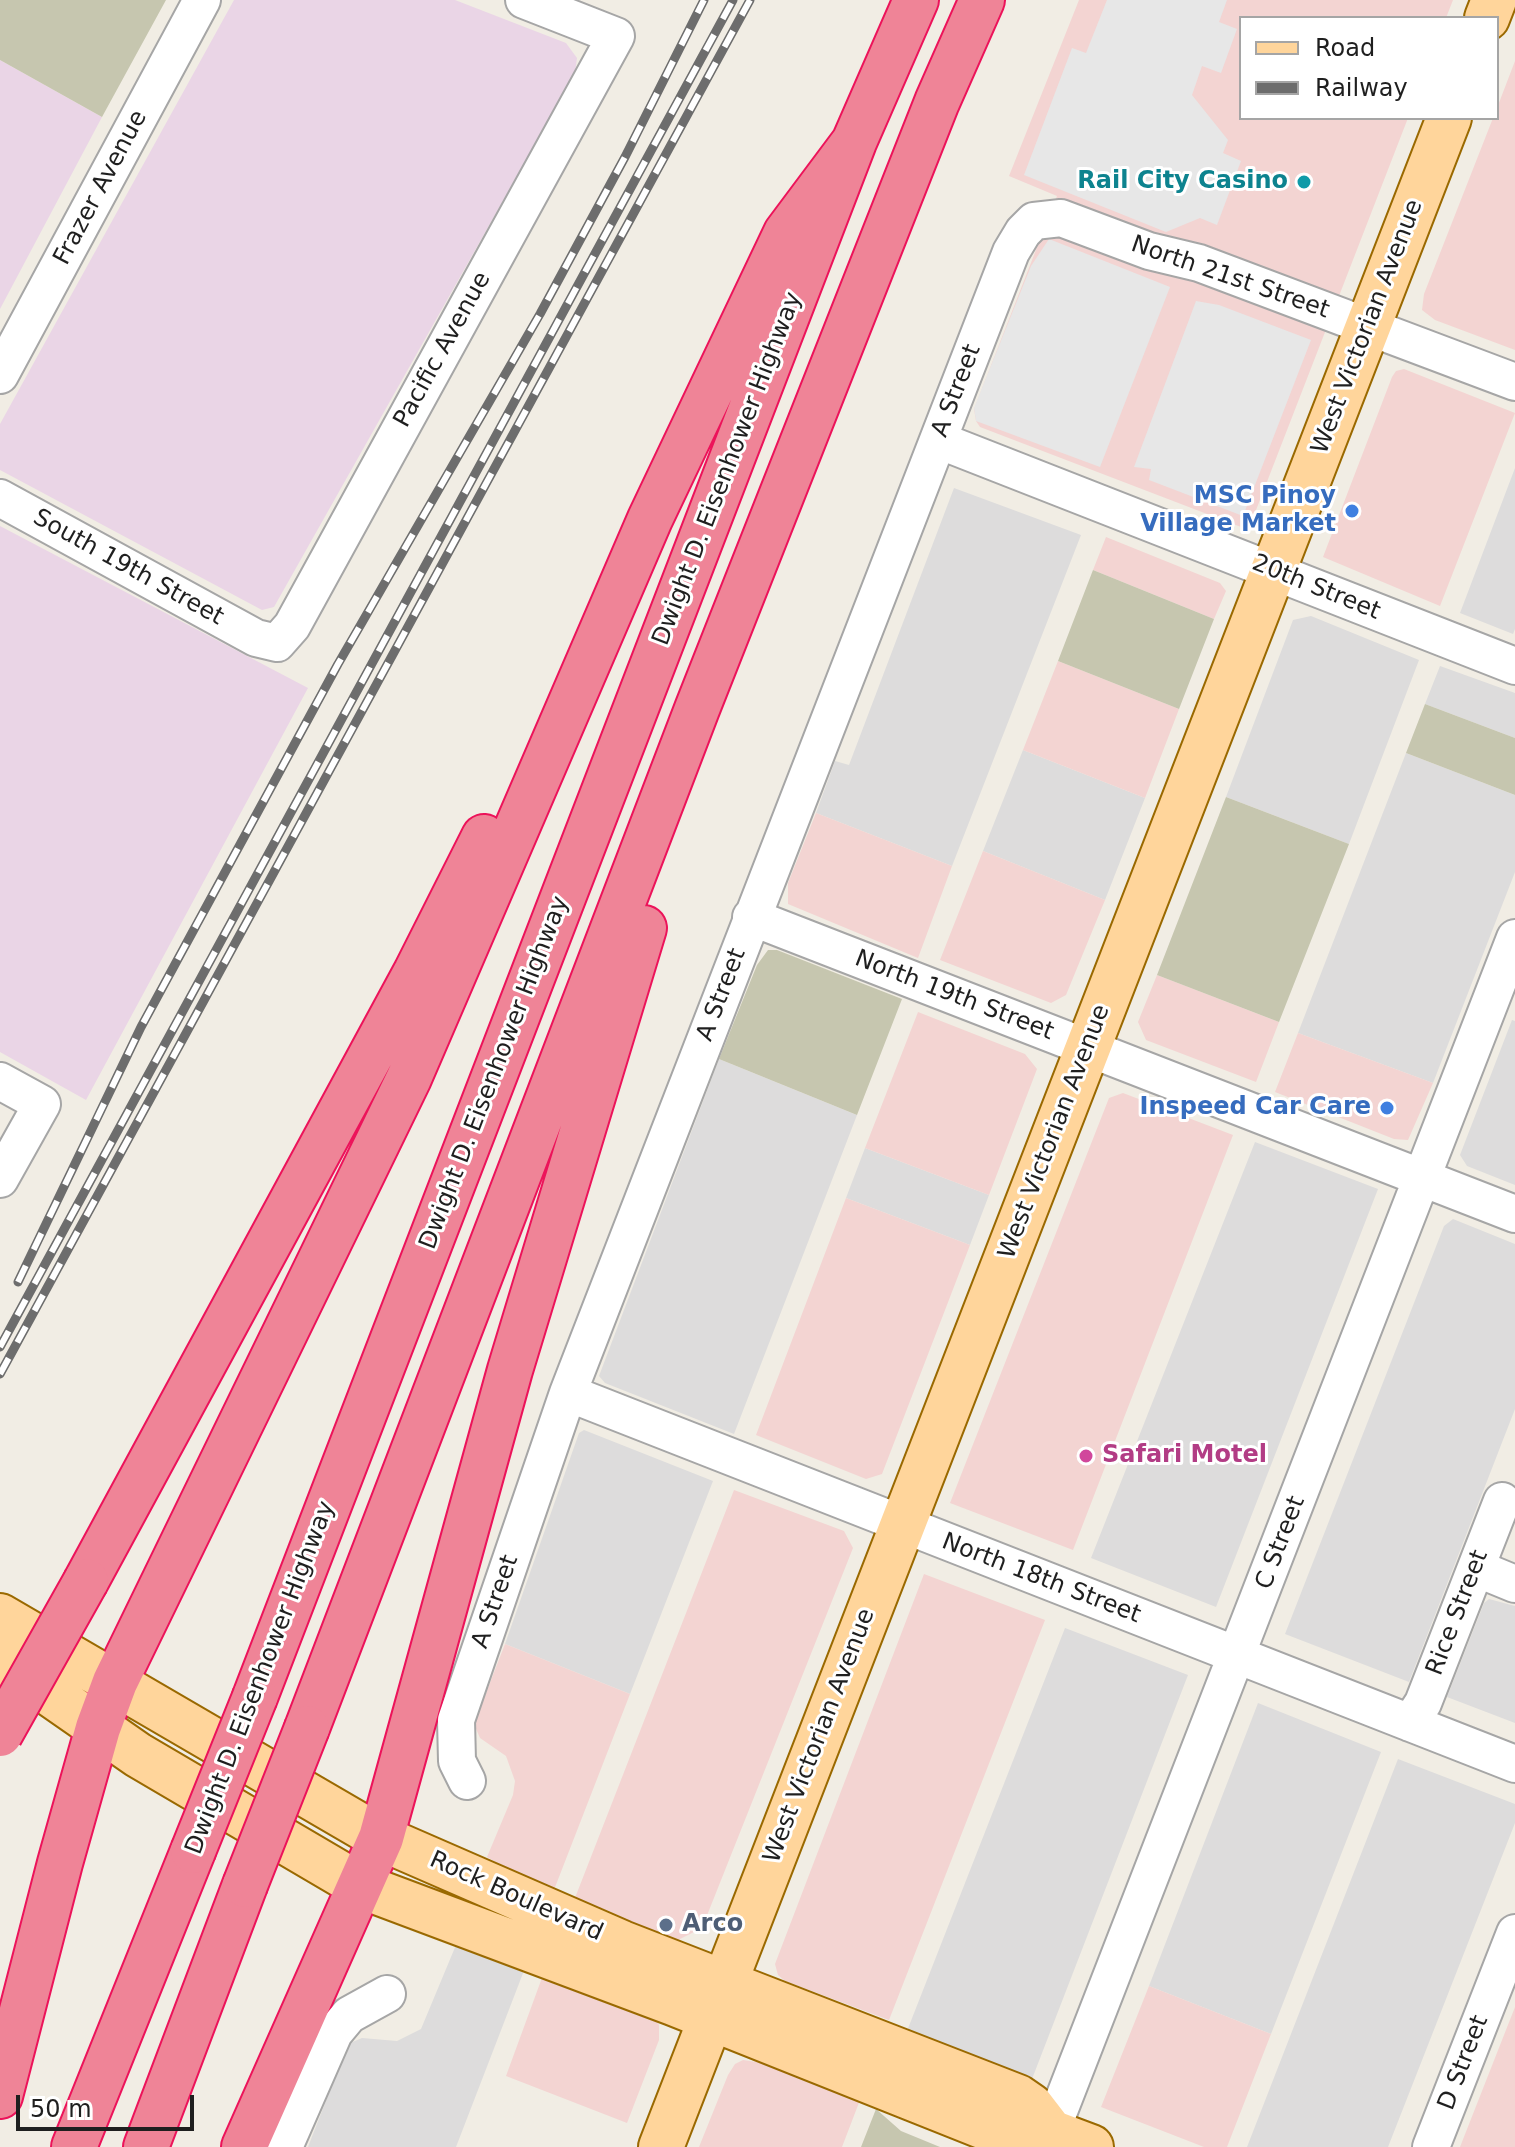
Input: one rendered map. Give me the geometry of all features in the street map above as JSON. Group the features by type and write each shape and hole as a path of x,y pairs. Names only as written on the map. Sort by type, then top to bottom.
{"highway":[{"name":"Dwight D. Eisenhower Highway","path":"74,2147 255,1697 854,142 916,0"},
{"path":"146,2147 697,709 931,117 982,0"},
{"path":"0,2096 98,1728 115,1682 409,1078 650,519 786,233 854,142"},
{"path":"0,1734 416,972 529,747 572,698"},
{"path":"244,2147 381,1838 573,1152 666,862 697,709"}],"main road":[{"name":"West Victorian Avenue","path":"661,2147 1448,120"},
{"name":"Rock Boulevard","path":"0,1616 381,1838 579,1926 971,2133 1048,2139 1091,2147"},
{"name":"Rock Boulevard","path":"0,1659 98,1728 361,1886 1018,2097 1031,2106 1048,2139"}],"street":[{"name":"Frazer Avenue","path":"0,375 202,0"},
{"name":"Pacific Avenue","path":"256,638 277,643 292,626 616,36 524,0"},
{"name":"North 21st Street","path":"1034,221 1061,218 1149,251 1199,263 1515,382"},
{"name":"A Street","path":"467,1781 457,1761 456,1720 568,1393 1011,252 1034,221"},
{"name":"20th Street","path":"938,440 1515,666"},
{"name":"South 19th Street","path":"0,498 256,638"},
{"name":"North 19th Street","path":"751,917 1515,1214"},
{"name":"C Street","path":"1048,2139 1515,938"},
{"path":"0,1081 42,1104 0,1179"},
{"name":"North 18th Street","path":"568,1393 1515,1764"},
{"name":"Rice Street","path":"1410,1723 1423,1703 1502,1501"},
{"path":"1476,1568 1515,1584"},
{"name":"D Street","path":"1431,2147 1515,1933"},
{"path":"284,2147 334,2033 349,2015 387,1994"}],"shaded area":[{"path":"0,0 166,0 102,117 0,60"},
{"path":"234,0 455,0 566,43 577,58 575,73 274,607 262,610 0,470 0,424"},
{"path":"1079,0 1453,0 1447,16 1239,16 1239,120 1407,120 1251,523 1241,527 980,427 976,421 974,409 1057,196 1009,176"},
{"path":"1107,0 1227,0 1219,22 1237,29 1221,73 1202,66 1192,95 1228,140 1223,153 1241,161 1217,225 1200,218 1166,232 1024,175 1072,48 1086,53"},
{"path":"0,60 102,117 0,309"},
{"path":"1515,61 1515,350 1435,320 1422,310 1424,294 1492,120 1499,120 1499,103"},
{"path":"1049,239 1170,287 1100,467 976,421 974,408 1031,266"},
{"path":"1196,301 1219,305 1311,340 1243,516 1149,480 1151,469 1134,467"},
{"path":"1404,369 1515,413 1440,606 1323,557 1392,377 1396,371"},
{"path":"1515,468 1515,629 1513,634 1460,613"},
{"path":"954,488 1081,535 952,866 816,813 835,761 849,765"},
{"path":"0,526 308,688 86,1100 0,1052"},
{"path":"1106,537 1220,583 1226,591 1214,619 1093,570"},
{"path":"1093,570 1214,619 1179,709 1058,661"},
{"path":"1311,616 1419,660 1349,844 1226,797 1293,620"},
{"path":"1058,661 1179,709 1145,798 1023,750"},
{"path":"1440,666 1515,693 1515,738 1425,704"},
{"path":"1425,704 1515,738 1515,795 1406,753"},
{"path":"1023,750 1145,798 1105,900 983,851"},
{"path":"1406,753 1515,795 1515,872 1433,1083 1298,1033"},
{"path":"1226,797 1349,844 1279,1022 1157,975"},
{"path":"816,813 952,866 918,958 788,904 788,883"},
{"path":"983,851 1105,900 1066,995 1051,1003 940,960"},
{"path":"768,950 777,950 902,999 857,1115 719,1059 757,965"},
{"path":"1157,975 1279,1022 1256,1082 1146,1040 1138,1022"},
{"path":"918,1012 1025,1054 1037,1069 989,1195 865,1148"},
{"path":"1512,1020 1515,1021 1515,1185 1467,1166 1460,1155"},
{"path":"1298,1033 1433,1083 1408,1140 1394,1139 1275,1092"},
{"path":"719,1059 857,1115 734,1434 605,1383 599,1376"},
{"path":"1123,1093 1233,1135 1073,1550 950,1503 1109,1098"},
{"path":"1255,1142 1378,1189 1216,1607 1091,1558"},
{"path":"865,1148 989,1195 970,1245 846,1198"},
{"path":"846,1198 970,1245 882,1474 866,1479 756,1435"},
{"path":"1453,1219 1515,1244 1515,1409 1409,1682 1285,1634 1444,1226"},
{"path":"584,1430 713,1481 630,1694 505,1644 579,1433"},
{"path":"734,1490 844,1531 853,1548 702,1928 676,1941 573,1903"},
{"path":"924,1574 1045,1620 889,2020 785,1981 778,1975 775,1964"},
{"path":"1489,1599 1515,1606 1515,1723 1447,1697 1484,1603"},
{"path":"1065,1628 1188,1675 1032,2079 907,2031"},
{"path":"505,1644 630,1694 552,1895 487,1857 513,1795 515,1781 506,1756 480,1738 474,1724"},
{"path":"1258,1703 1381,1752 1271,2034 1149,1986"},
{"path":"1398,1759 1515,1804 1515,1823 1388,2147 1247,2147"},
{"path":"456,1945 525,1968 456,2147 308,2147 348,2044 362,2038 397,2041 421,2029"},
{"path":"543,1975 654,2018 659,2025 659,2040 627,2123 506,2076"},
{"path":"1149,1986 1271,2034 1227,2147 1204,2147 1101,2107"},
{"path":"1515,2007 1515,2147 1460,2147"},
{"path":"743,2060 763,2063 860,2100 842,2147 699,2147 728,2075 735,2064"},
{"path":"876,2109 901,2131 940,2147 861,2147"}],"railway":[{"path":"18,1282 141,1027 338,664 540,314 625,157 704,0"},
{"path":"0,1347 733,0"},
{"path":"0,1374 750,0"}],"place":[{"name":"Rail City Casino","path":"1304,182"},
{"name":"MSC Pinoy Village Market","path":"1352,511"},
{"name":"Inspeed Car Care","path":"1387,1108"},
{"name":"Safari Motel","path":"1086,1456"},
{"name":"Arco","path":"666,1925"}]}
